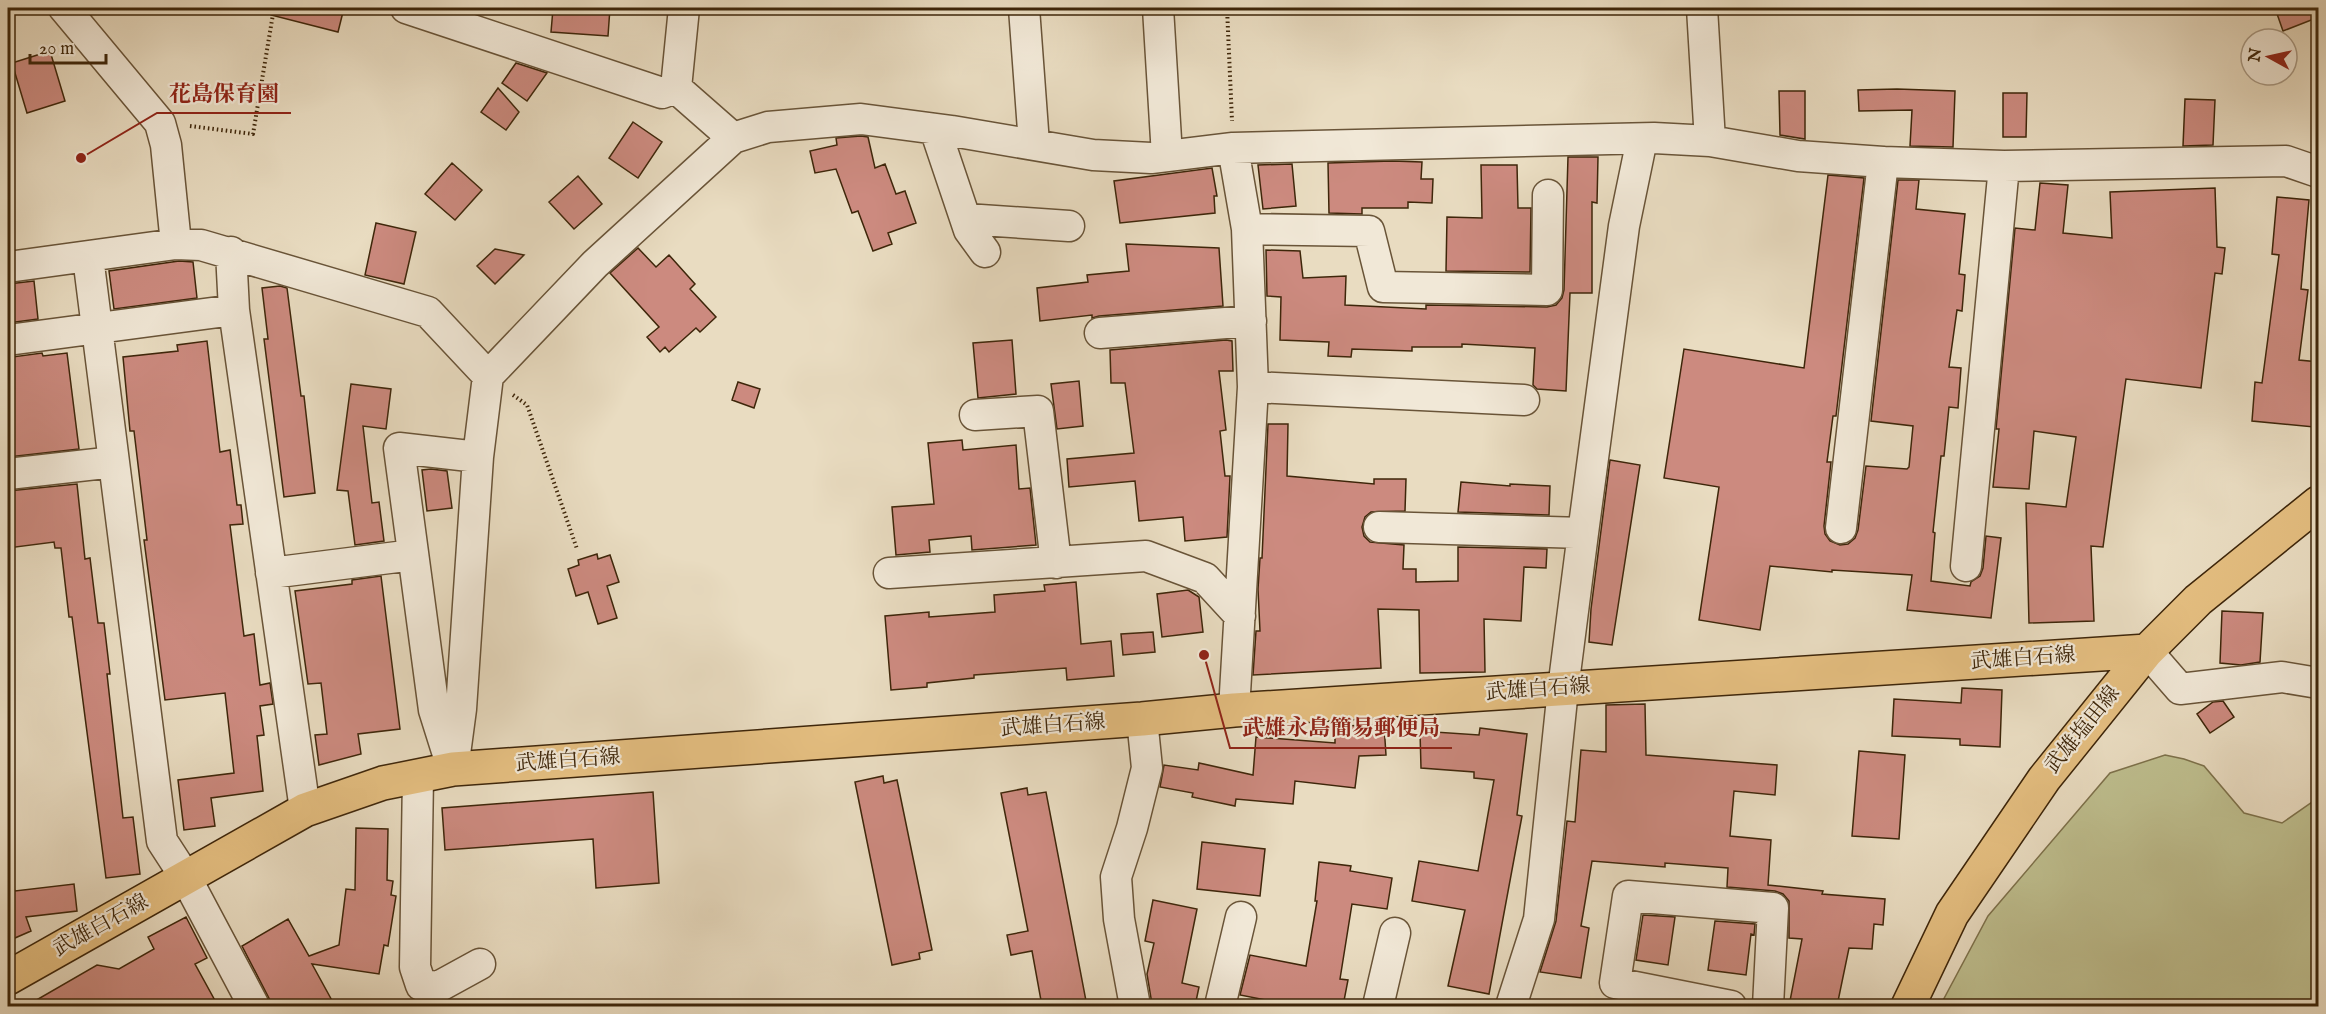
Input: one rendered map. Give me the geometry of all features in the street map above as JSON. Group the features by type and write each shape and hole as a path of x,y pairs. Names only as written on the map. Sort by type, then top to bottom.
{"main road":[{"name":"武雄塩田線","path":"1908,1006 1958,905 2044,779 2147,651 2198,600 2319,503"},
{"name":"武雄白石線","path":"8,978 305,810 383,783 453,769 1142,719 1234,710 2147,651"}],"street":[{"path":"64,8 160,123 166,145 176,244"},
{"path":"406,8 662,93 676,88"},
{"path":"676,88 684,8"},
{"path":"1024,8 1034,144"},
{"path":"1158,8 1167,156"},
{"path":"1702,8 1710,141"},
{"path":"676,88 733,138"},
{"path":"453,769 461,709 478,457 488,376 595,264 733,138 768,127 861,119 1093,154 1151,158 1233,148 1642,139 1710,141 1798,156 1883,162 2004,166 2286,161 2319,172"},
{"path":"935,129 969,230 985,252"},
{"path":"1511,1006 1539,919 1563,688 1583,533 1624,226 1642,139"},
{"path":"1233,148 1247,230 1253,387 1234,710"},
{"path":"1841,528 1883,162"},
{"path":"1966,566 2004,166"},
{"path":"1247,230 1369,231 1383,287 1547,290 1548,195"},
{"path":"966,219 1069,226"},
{"path":"8,267 176,244 201,245 428,312 488,376"},
{"path":"231,252 234,310 305,810"},
{"path":"88,257 162,841 186,878 254,1006"},
{"path":"8,340 234,310"},
{"path":"1100,333 1251,321"},
{"path":"1253,387 1524,400"},
{"path":"975,415 1038,411 1056,563"},
{"path":"453,769 434,710 399,448 478,457"},
{"path":"8,474 114,462"},
{"path":"1379,526 1583,533"},
{"path":"271,573 413,555"},
{"path":"889,573 1146,556 1205,578 1240,616"},
{"path":"2147,651 2180,689 2282,677 2319,683"},
{"path":"1135,1006 1119,919 1116,877 1132,828 1147,768 1142,719"},
{"path":"418,776 415,967 421,985 438,987 480,964"},
{"path":"1731,1006 1615,982 1628,896 1773,908 1768,1006"},
{"path":"1220,1006 1240,917"},
{"path":"1378,1006 1395,933"}],"path":[{"path":"160,123 253,134 274,8"},
{"path":"1227,8 1233,148"},
{"path":"488,376 527,405 577,549"}],"green space":[{"path":"2165,755 2204,766 2244,813 2282,823 2318,798 2318,1006 1940,1006 1988,916 2110,773"}],"building":[{"path":"272,8 344,8 338,32 271,15"},
{"path":"576,8 610,8 608,36 551,32 553,9 576,11"},
{"path":"2275,8 2319,8 2319,17 2293,27 2282,27"},
{"path":"50,51 65,101 27,113 12,63"},
{"path":"516,63 547,73 527,101 502,83"},
{"path":"498,88 519,112 506,130 481,112"},
{"path":"1858,90 1955,91 1953,147 1910,146 1912,110 1859,111"},
{"path":"1779,91 1805,91 1805,139 1780,135"},
{"path":"2003,93 2027,93 2026,137 2003,137"},
{"path":"2185,99 2215,100 2213,145 2183,146"},
{"path":"633,122 662,142 638,178 609,158"},
{"path":"868,137 875,168 885,164 896,194 905,191 916,223 888,233 892,244 873,251 858,211 852,213 836,169 815,173 810,151 837,145 836,138"},
{"path":"1568,157 1598,157 1597,203 1592,202 1592,293 1570,293 1566,391 1537,389 1533,385 1535,348 1462,344 1462,347 1412,347 1412,351 1352,349 1351,357 1328,356 1329,342 1280,340 1281,297 1267,296 1266,250 1300,251 1303,278 1346,276 1345,305 1426,309 1426,305 1547,307 1556,305 1562,298 1564,290"},
{"path":"1422,162 1421,179 1433,179 1432,203 1408,202 1408,208 1362,208 1362,214 1329,213 1328,163"},
{"path":"452,163 482,190 455,220 425,194"},
{"path":"1292,164 1296,206 1263,209 1258,165"},
{"path":"1481,165 1517,165 1518,208 1531,208 1530,272 1446,271 1447,217 1482,218"},
{"path":"1212,168 1217,196 1214,196 1215,213 1120,223 1114,181"},
{"path":"1828,175 1864,178 1836,416 1833,416 1827,462 1831,462 1825,534 1830,541 1840,545 1848,544 1855,538 1866,466 1907,469 1909,467 1913,426 1871,421 1898,180 1919,180 1916,209 1965,214 1959,274 1965,275 1962,311 1957,310 1949,367 1961,368 1958,408 1949,407 1944,456 1941,456 1933,532 1935,533 1931,581 1970,586 1971,582 1980,576 1983,568 1986,536 2001,538 1991,618 1907,610 1912,575 1832,570 1832,572 1770,566 1760,630 1699,620 1719,487 1664,478 1684,349 1804,368"},
{"path":"578,176 602,204 574,229 549,202"},
{"path":"2040,183 2068,185 2063,233 2112,238 2110,192 2215,188 2217,247 2225,248 2222,274 2215,273 2201,388 2126,379 2103,547 2091,546 2094,621 2029,623 2026,503 2066,507 2076,437 2034,431 2029,489 1993,487 1999,429 1996,429 2015,228 2035,230"},
{"path":"2277,197 2309,200 2301,289 2308,290 2299,360 2319,362 2314,427 2252,421 2255,382 2262,383 2279,255 2272,254"},
{"path":"376,223 416,232 404,284 365,275"},
{"path":"1126,244 1219,248 1223,306 1040,321 1037,288 1088,282 1087,275 1129,271"},
{"path":"638,248 656,267 669,255 695,284 690,289 716,317 700,332 696,328 669,352 665,347 660,352 647,337 659,327 610,273"},
{"path":"495,249 524,255 495,284 477,266"},
{"path":"179,261 193,262 197,298 114,309 109,271"},
{"path":"34,281 38,319 8,323 8,284"},
{"path":"280,286 287,288 301,396 304,396 315,493 284,497 264,339 268,339 262,288"},
{"path":"1012,340 1016,394 978,398 973,343"},
{"path":"207,341 220,452 230,450 237,505 241,505 243,524 230,525 244,636 254,634 260,685 270,683 273,704 260,706 264,735 257,736 263,791 211,798 215,826 184,830 178,780 234,773 225,693 165,700 144,540 147,540 134,431 130,431 123,357 178,351 177,345"},
{"path":"1232,341 1233,371 1219,371 1226,430 1220,431 1225,476 1230,476 1227,537 1185,541 1183,517 1139,521 1135,481 1069,487 1067,459 1134,453 1125,383 1111,383 1110,350"},
{"path":"42,353 43,356 67,353 79,449 8,457 8,361 13,360 12,357"},
{"path":"1079,381 1083,426 1057,429 1051,384"},
{"path":"738,382 760,389 754,408 732,400"},
{"path":"351,384 391,389 386,429 363,426 372,503 379,502 384,541 355,545 348,491 337,490"},
{"path":"1268,424 1288,424 1287,476 1374,484 1374,479 1406,479 1405,511 1371,512 1365,517 1362,527 1364,536 1370,542 1404,545 1403,569 1416,569 1416,582 1458,581 1458,547 1547,549 1546,568 1524,567 1521,621 1484,619 1485,672 1420,673 1419,610 1378,609 1381,668 1253,675 1256,631 1260,631 1258,589 1260,558 1262,558"},
{"path":"962,440 963,450 1016,445 1019,489 1030,488 1036,545 972,550 971,536 929,540 930,552 896,555 892,507 934,504 928,443"},
{"path":"1610,460 1640,465 1612,645 1589,642"},
{"path":"422,470 447,471 452,508 427,511"},
{"path":"1461,482 1550,486 1549,515 1458,512"},
{"path":"77,484 85,559 90,558 98,623 104,623 110,674 107,674 123,818 133,817 140,874 106,878 61,548 55,548 54,542 8,548 8,491"},
{"path":"597,554 598,559 610,555 619,582 607,586 617,618 598,624 588,592 576,596 568,569 579,565 578,560"},
{"path":"381,576 400,729 358,734 361,754 319,765 315,735 327,734 321,683 308,684 295,591 352,584 352,580"},
{"path":"1076,582 1081,644 1111,641 1114,676 1067,680 1066,668 974,675 974,678 927,683 927,687 891,690 885,616 929,612 929,617 995,612 994,595 1045,591 1044,585"},
{"path":"1188,590 1199,597 1203,632 1162,637 1157,594"},
{"path":"2222,611 2263,613 2260,662 2241,665 2220,663"},
{"path":"1153,632 1155,652 1123,655 1121,634"},
{"path":"1962,688 2002,690 2000,747 1960,745 1960,739 1892,736 1894,699 1961,703"},
{"path":"2223,701 2234,717 2210,733 2197,714 2213,702"},
{"path":"1645,704 1646,755 1777,765 1775,795 1734,791 1730,836 1771,840 1768,885 1823,891 1822,894 1885,899 1883,925 1874,924 1872,949 1849,948 1837,1006 1789,1006 1802,939 1789,938 1789,901 1783,894 1775,891 1727,887 1728,868 1665,863 1665,867 1592,861 1581,926 1589,928 1581,978 1540,972 1556,921 1567,821 1575,822 1581,750 1606,752 1606,705"},
{"path":"1384,725 1386,755 1359,756 1355,788 1295,781 1293,804 1236,799 1235,806 1192,797 1193,793 1160,787 1164,765 1198,770 1199,763 1253,775 1256,737 1335,743 1335,726"},
{"path":"1480,728 1527,734 1517,815 1522,816 1489,994 1448,986 1465,910 1412,901 1419,861 1478,871 1494,780 1474,778 1474,772 1421,768 1420,731 1479,735"},
{"path":"1859,751 1905,755 1899,839 1852,836"},
{"path":"883,776 884,783 897,780 932,950 919,953 920,959 892,965 855,782"},
{"path":"1027,788 1028,795 1046,792 1087,1006 1042,1006 1032,951 1011,955 1007,935 1028,931 1001,793"},
{"path":"653,792 659,883 596,888 593,839 445,850 442,808"},
{"path":"356,828 388,829 387,880 393,881 391,895 396,896 388,946 384,945 379,974 312,964 335,1006 273,1006 242,946 288,919 309,956 339,945 346,889 355,890"},
{"path":"1202,842 1265,849 1260,896 1197,889"},
{"path":"1319,862 1351,866 1350,871 1392,878 1387,909 1352,904 1340,979 1348,980 1343,1006 1297,1006 1240,995 1250,955 1306,966 1317,901 1315,901"},
{"path":"8,874 15,891 74,884 77,911 26,917 31,931 8,941"},
{"path":"1153,900 1197,909 1182,983 1199,987 1195,1006 1152,1004 1147,974 1154,943 1145,941"},
{"path":"1643,915 1675,917 1668,965 1636,960"},
{"path":"186,917 207,958 195,964 218,1006 26,1006 97,965 119,969 154,949 148,937"},
{"path":"1715,921 1755,924 1754,935 1751,934 1746,975 1708,970"}],"place":[{"name":"花島保育園","path":"81,158"},
{"name":"武雄永島簡易郵便局","path":"1204,655"}]}
